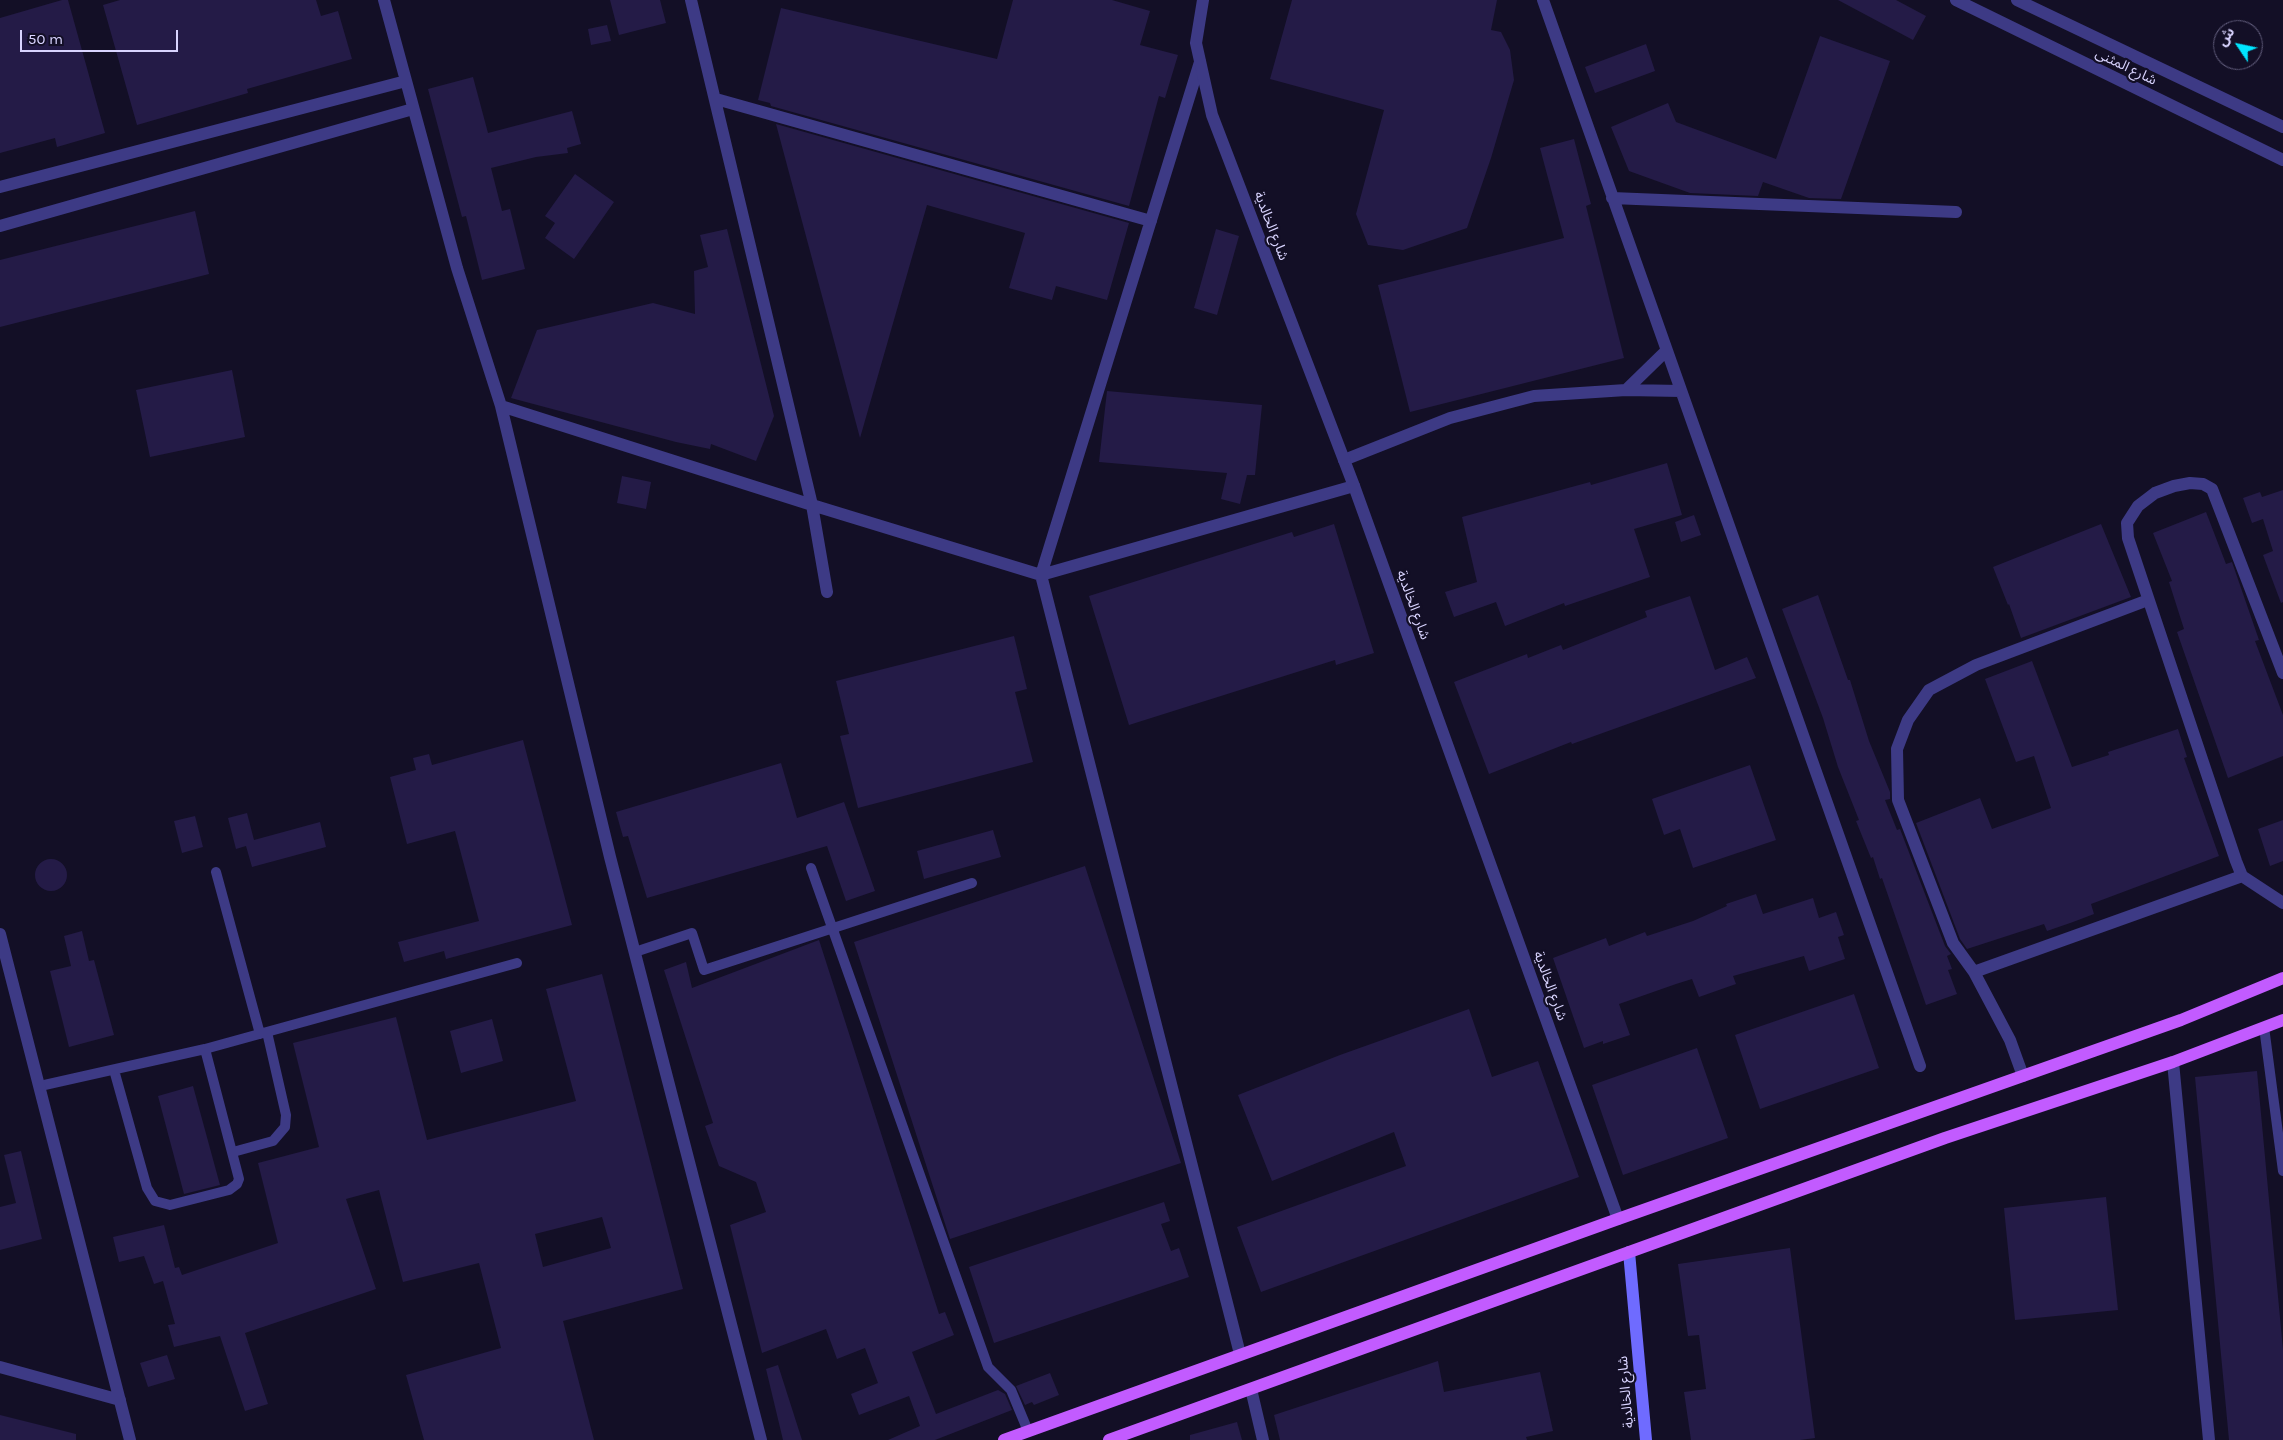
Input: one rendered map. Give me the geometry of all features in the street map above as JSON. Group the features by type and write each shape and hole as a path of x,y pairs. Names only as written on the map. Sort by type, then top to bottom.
{"main road":[{"path":"1004,1440 1618,1219 2181,1020 2283,978"},
{"path":"1109,1440 1945,1138 2173,1062 2283,1020"},
{"name":"شارع الخالدية","path":"1629,1252 1646,1440"}],"street":[{"path":"384,0 457,268 501,406 635,952 761,1440"},
{"path":"691,0 812,505 827,592"},
{"name":"شارع الخالدية","path":"1203,0 1196,43 1212,115 1354,486 1618,1219"},
{"path":"1542,0 1920,1066"},
{"name":"شارع المثنى","path":"1956,0 2283,160"},
{"name":"شارع المثنى","path":"2017,0 2283,127"},
{"path":"1200,62 1041,575 1240,1354"},
{"path":"0,186 406,81"},
{"path":"716,99 1151,221"},
{"path":"0,226 413,109"},
{"path":"1612,198 1956,212"},
{"path":"1626,390 1666,352"},
{"path":"1344,460 1450,418 1534,396 1626,390 1681,391"},
{"path":"501,406 812,505 1041,575 1354,486"},
{"path":"2283,673 2212,489 2203,484 2182,484 2155,493 2138,506 2128,523 2128,538 2242,876 2283,903"},
{"path":"2023,1076 2010,1040 1974,972 1953,942 1898,800 1897,749 1908,720 1929,690 1976,665 2148,600"},
{"path":"1974,972 2242,876"},
{"path":"0,934 130,1440"},
{"path":"2173,1062 2210,1440"},
{"path":"0,1367 120,1400"},
{"path":"1251,1389 1263,1440"}],"lane":[{"path":"811,868 988,1367 1011,1390 1028,1431"},
{"path":"216,872 264,1033 286,1115 285,1127 273,1141 233,1152"},
{"path":"635,952 692,933 704,970 972,883"},
{"path":"40,1086 205,1049 517,963"},
{"path":"2264,1027 2283,1171"},
{"path":"114,1070 147,1188 155,1201 170,1205 229,1190 237,1184 239,1179 205,1049"}],"building":[{"path":"62,0 68,0 105,133 57,147 55,138 0,153 0,18"},
{"path":"120,0 316,0 321,16 338,11 352,59 247,89 248,93 137,125 103,5"},
{"path":"610,0 660,0 666,23 619,35"},
{"path":"1013,0 1112,0 1150,11 1140,45 1178,55 1165,98 1159,96 1129,206 771,106 770,103 758,100 781,8 997,59"},
{"path":"1292,0 1497,0 1491,30 1501,32 1510,50 1514,80 1491,158 1467,228 1403,250 1368,245 1356,214 1384,110 1270,79"},
{"path":"1838,0 1896,0 1926,16 1913,40"},
{"path":"607,25 611,41 591,45 588,29"},
{"path":"1820,36 1890,61 1841,199 1809,198 1763,182 1758,196 1690,193 1629,171 1611,127 1668,103 1676,122 1776,159"},
{"path":"1646,44 1655,71 1595,93 1585,67"},
{"path":"473,77 488,133 572,111 581,144 567,148 568,153 536,157 491,168 502,211 510,209 525,269 482,280 466,216 462,217 428,89"},
{"path":"776,124 1129,223 1107,300 1056,286 1052,300 1009,288 1025,233 927,205 860,438"},
{"path":"1574,139 1591,204 1586,206 1624,358 1410,412 1378,285 1564,238 1540,148"},
{"path":"575,174 614,202 574,259 545,238 555,223 545,216"},
{"path":"195,211 209,274 0,327 0,260"},
{"path":"727,229 774,416 756,461 711,444 710,449 676,442 511,398 537,330 653,303 695,314 694,271 708,267 700,235"},
{"path":"1216,229 1239,236 1217,315 1194,308"},
{"path":"232,370 245,437 150,457 136,390"},
{"path":"1107,391 1262,405 1255,475 1247,475 1240,504 1221,499 1227,473 1099,462"},
{"path":"1667,463 1682,515 1634,529 1650,577 1565,606 1564,603 1505,626 1496,602 1454,617 1445,592 1477,582 1462,517 1590,482 1591,485"},
{"path":"622,476 651,482 646,509 617,503"},
{"path":"2283,490 2283,602 2281,603 2263,555 2273,551 2263,519 2252,523 2243,498 2260,492 2262,497"},
{"path":"2206,512 2226,564 2232,562 2259,640 2255,641 2283,715 2283,756 2228,778 2177,632 2184,629 2169,582 2172,581 2153,533"},
{"path":"1694,515 1701,535 1681,542 1675,522"},
{"path":"1334,524 1374,653 1336,665 1335,660 1129,725 1089,596 1292,532 1294,537"},
{"path":"2101,524 2131,597 2021,638 1993,567"},
{"path":"1818,595 1848,680 1850,680 1869,741 1890,792 1890,799 1885,800 1897,830 1900,829 1945,946 1951,954 1947,956 1952,969 1948,970 1957,994 1926,1005 1882,878 1880,879 1873,857 1871,858 1856,821 1859,820 1838,767 1823,718 1782,609"},
{"path":"1690,596 1715,670 1747,657 1756,678 1572,744 1571,742 1489,774 1454,682 1527,654 1528,658 1561,645 1563,650 1647,617 1645,611"},
{"path":"1014,636 1027,689 1015,692 1033,762 858,808 840,736 849,734 836,681"},
{"path":"2032,661 2072,767 2109,755 2108,752 2178,729 2187,757 2184,758 2219,856 2091,904 2094,914 2073,922 2047,931 2044,924 1967,949 1960,939 1916,823 1980,798 1992,829 2051,808 2034,756 2016,762 1985,679"},
{"path":"523,740 572,925 446,959 444,951 404,962 398,942 479,921 455,831 407,844 390,777 416,770 413,758 429,754 432,765"},
{"path":"781,763 797,818 844,802 875,891 846,901 827,846 647,898 628,836 623,837 616,812"},
{"path":"1750,765 1776,840 1693,868 1680,829 1664,835 1652,799"},
{"path":"247,813 254,840 320,822 326,847 252,867 246,846 236,849 228,818"},
{"path":"195,816 203,847 182,853 174,821"},
{"path":"2283,820 2283,861 2270,866 2258,829"},
{"path":"993,830 1001,857 924,879 917,851"},
{"path":"51,859 57,860 62,864 66,869 66,881 62,886 57,890 51,891 45,890 40,886 36,881 35,875 36,869 40,864 45,860"},
{"path":"1085,866 1181,1163 950,1239 854,942"},
{"path":"1756,894 1763,914 1813,898 1819,918 1836,912 1844,935 1838,937 1845,959 1809,971 1804,956 1733,976 1736,984 1699,997 1692,979 1676,984 1619,1004 1630,1035 1603,1044 1603,1041 1584,1048 1553,958 1606,938 1609,946 1645,932 1647,936 1693,921 1727,906 1726,904"},
{"path":"82,931 89,961 94,960 114,1035 69,1047 50,971 71,966 64,936"},
{"path":"819,940 939,1314 945,1312 954,1335 912,1352 936,1414 998,1390 1005,1394 1012,1410 935,1440 888,1440 920,1426 909,1396 859,1415 851,1394 878,1383 865,1348 837,1359 826,1329 762,1353 730,1225 766,1212 756,1182 719,1166 705,1126 713,1123 664,970 686,962 692,988"},
{"path":"602,974 683,1289 563,1321 594,1440 424,1440 406,1375 501,1348 479,1263 403,1282 379,1190 346,1199 376,1289 245,1333 268,1404 245,1411 220,1336 174,1347 168,1325 175,1324 163,1281 154,1284 144,1256 119,1262 113,1237 164,1225 175,1268 179,1267 182,1275 278,1243 258,1163 319,1147 293,1043 396,1017 427,1140 576,1101 546,989","holes":["602,1217 611,1248 543,1267 535,1234"]},
{"path":"1854,994 1879,1068 1760,1109 1735,1035"},
{"path":"1469,1009 1492,1077 1538,1061 1579,1177 1261,1292 1237,1227 1406,1166 1394,1132 1272,1181 1238,1095 1340,1055"},
{"path":"492,1019 503,1061 461,1073 450,1031"},
{"path":"1697,1048 1728,1138 1623,1175 1592,1085"},
{"path":"2257,1071 2283,1350 2283,1440 2229,1440 2195,1077"},
{"path":"193,1086 220,1185 184,1194 158,1096"},
{"path":"21,1151 42,1239 0,1250 0,1207 16,1203 4,1155"},
{"path":"2106,1197 2118,1310 2015,1320 2004,1208"},
{"path":"1164,1202 1170,1221 1161,1224 1171,1251 1179,1248 1189,1277 994,1343 969,1267"},
{"path":"1790,1248 1815,1438 1800,1440 1691,1440 1684,1392 1706,1389 1699,1335 1688,1336 1678,1264"},
{"path":"167,1355 175,1379 148,1387 140,1363"},
{"path":"1438,1361 1444,1392 1540,1372 1553,1431 1526,1437 1527,1440 1280,1440 1274,1415"},
{"path":"778,1365 802,1440 783,1440 766,1369"},
{"path":"1050,1373 1059,1395 1034,1405 1032,1402 1025,1405 1016,1386"},
{"path":"0,1415 76,1434 76,1440 0,1440"},
{"path":"1237,1422 1242,1440 1190,1440 1190,1435"}]}
